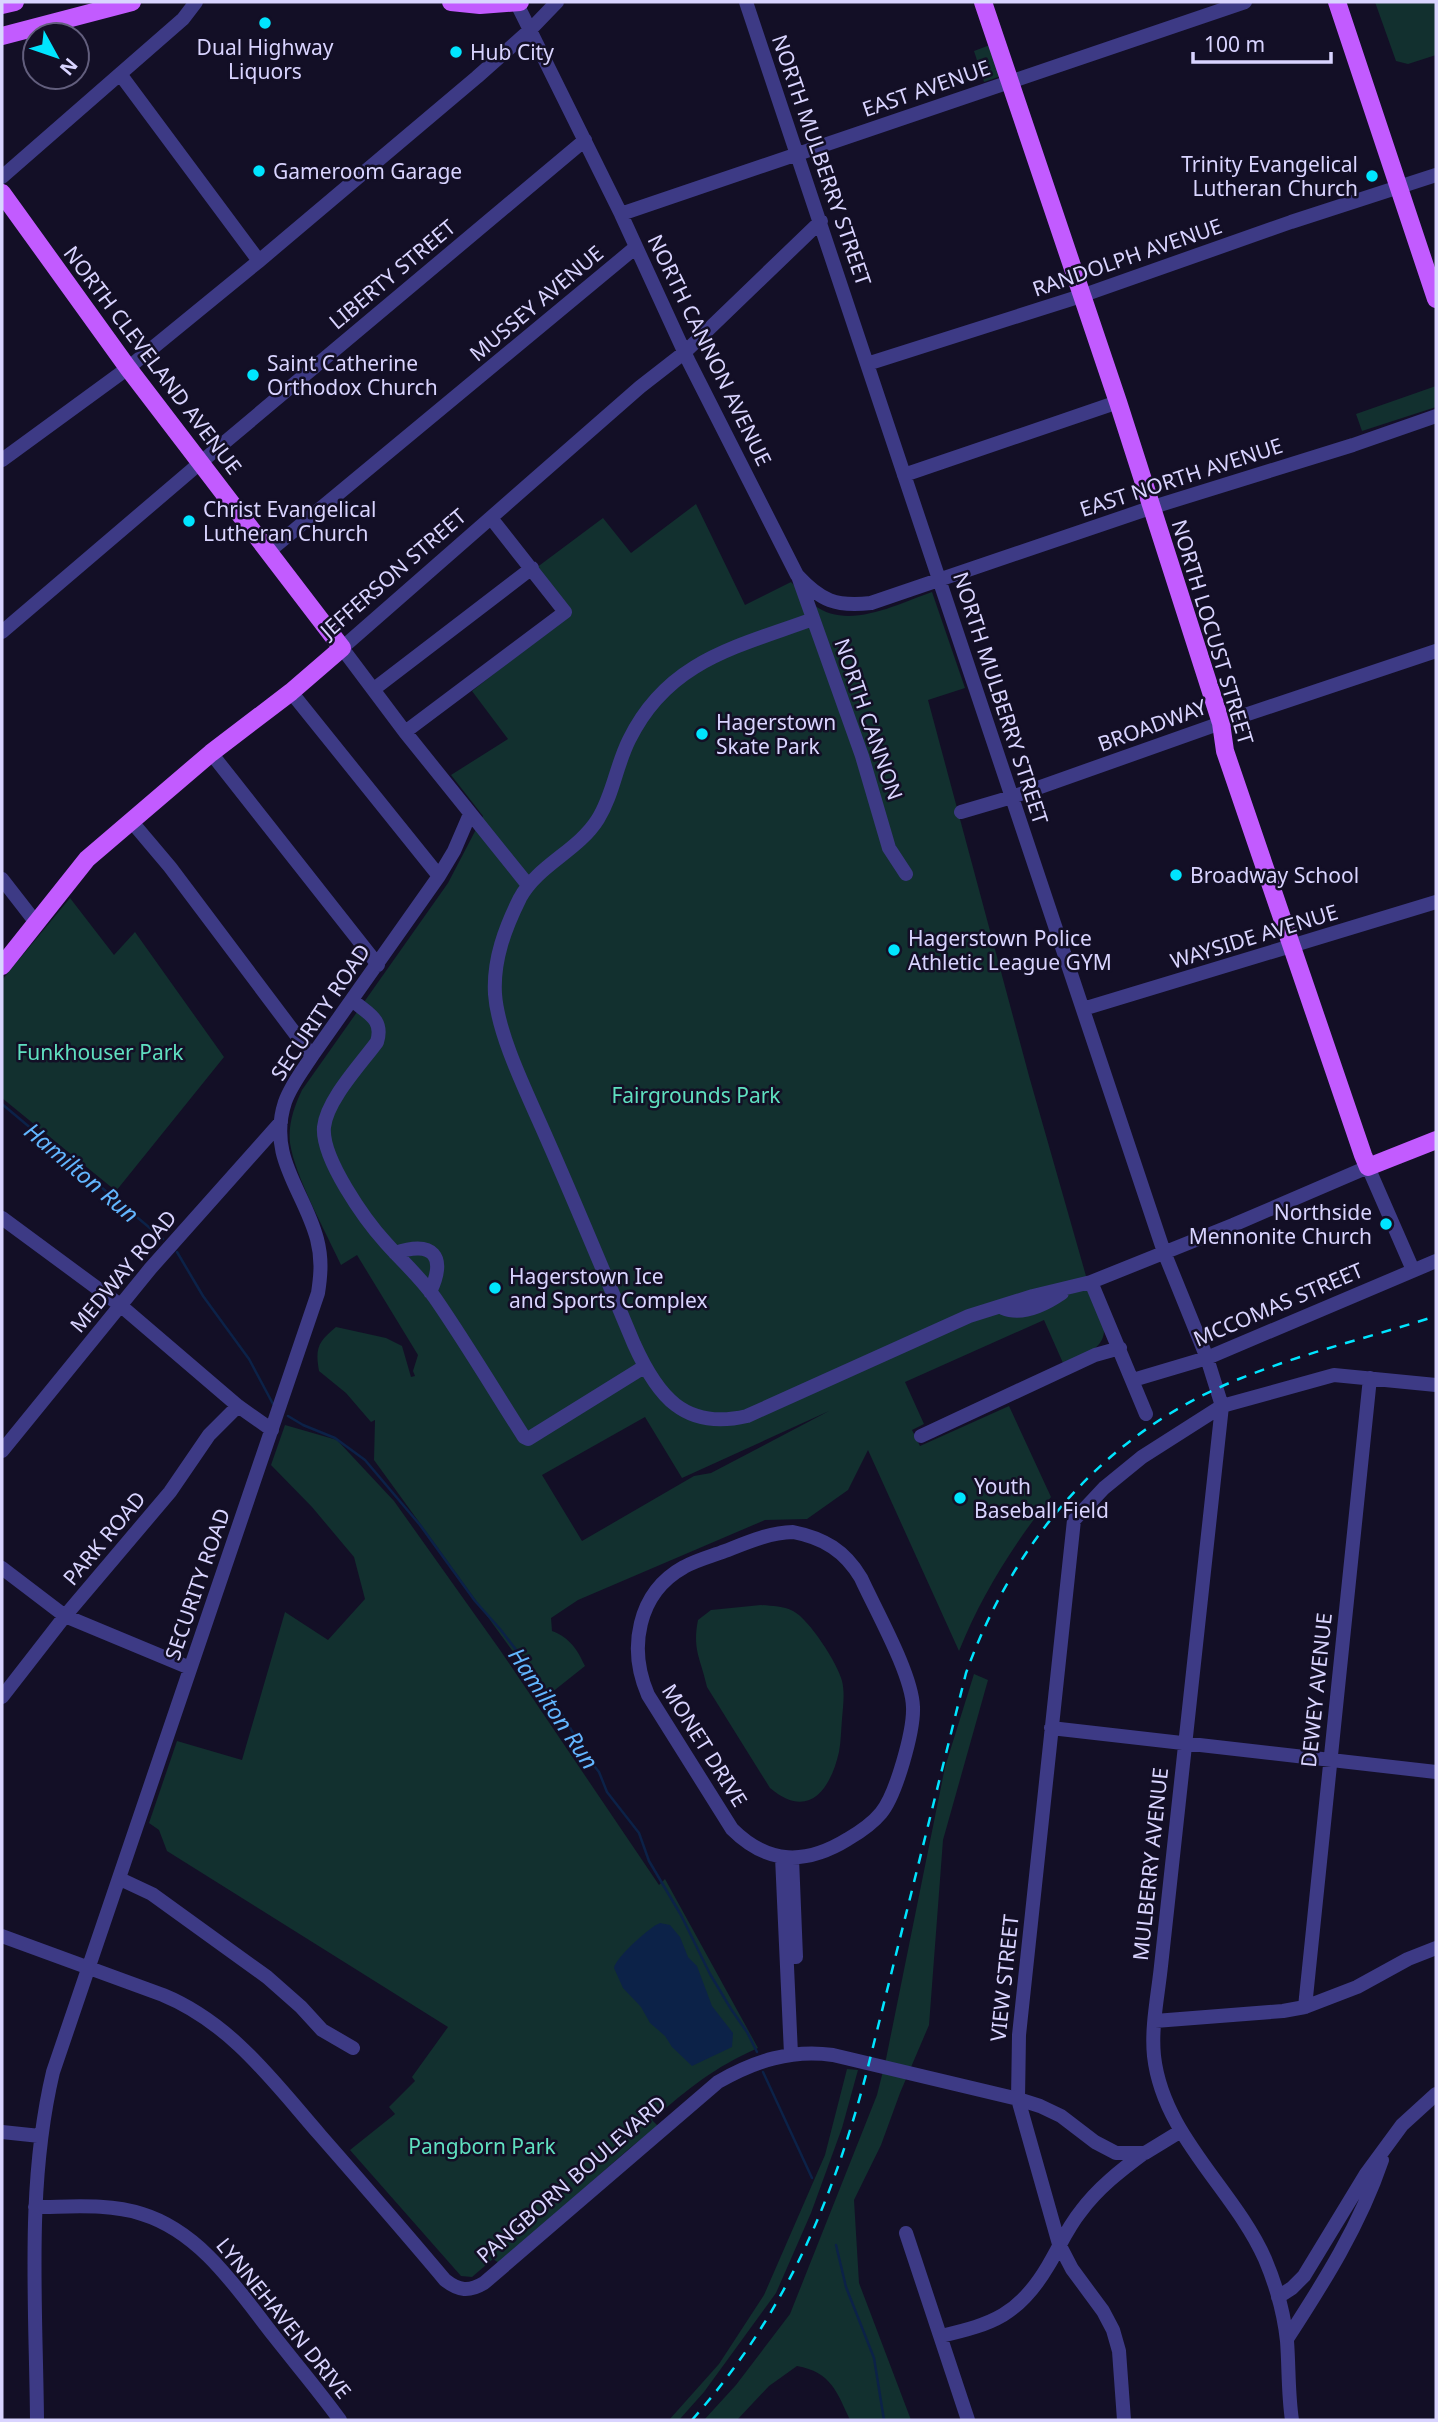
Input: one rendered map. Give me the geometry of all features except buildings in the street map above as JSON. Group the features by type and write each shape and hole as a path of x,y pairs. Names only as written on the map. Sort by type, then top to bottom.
{"main road":[{"path":"2,3 15,2"},
{"path":"2,36 132,2"},
{"path":"451,2 480,5 517,2"},
{"name":"NORTH LOCUST STREET","path":"983,2 1118,402 1221,723 1225,751 1368,1167"},
{"path":"1337,2 1436,299"},
{"name":"NORTH CLEVELAND AVENUE","path":"2,193 128,368 342,648"},
{"name":"JEFFERSON STREET","path":"2,966 88,859 211,753 291,692 342,648"},
{"path":"1368,1167 1436,1140"}],"street":[{"path":"2,177 183,19 196,2"},
{"name":"NORTH CANNON AVENUE","path":"517,2 685,352 797,575 826,600 846,606 871,603 940,578"},
{"path":"3,457 128,368 259,261 530,30 557,2"},
{"name":"NORTH MULBERRY STREET","path":"746,2 1164,1252 1207,1357 1222,1406"},
{"name":"EAST AVENUE","path":"621,214 1245,2"},
{"path":"120,74 259,261"},
{"name":"LIBERTY STREET","path":"2,632 585,140"},
{"name":"RANDOLPH AVENUE","path":"867,364 1082,296 1291,222 1436,175"},
{"name":"JEFFERSON STREET","path":"342,648 640,387 685,352 821,221"},
{"name":"MUSSEY AVENUE","path":"268,552 636,247"},
{"path":"904,475 1118,402"},
{"name":"EAST NORTH AVENUE","path":"940,578 1436,416"},
{"path":"405,732 565,612 491,518"},
{"path":"374,689 532,568"},
{"name":"NORTH CANNON","path":"797,575 862,756 890,848 906,874"},
{"path":"813,619 711,656 673,684 653,704 630,738 597,821 584,837 528,885 500,943 495,995 513,1059 644,1367 659,1391 677,1406 710,1418 736,1418 754,1413 969,1316 1091,1282 1368,1167"},
{"name":"NORTH CLEVELAND AVENUE","path":"342,648 405,732 528,885"},
{"name":"BROADWAY","path":"961,812 1012,797 1436,651"},
{"path":"291,692 439,876"},
{"path":"211,753 378,965"},
{"name":"SECURITY ROAD","path":"37,2420 35,2207 40,2136 52,2072 312,1314 321,1273 316,1237 287,1171 280,1145 285,1101 312,1056 439,876 454,851 470,814"},
{"path":"132,822 170,867 312,1056"},
{"path":"2,879 37,924"},
{"name":"WAYSIDE AVENUE","path":"1083,1009 1436,902"},
{"path":"352,1000 378,1023 380,1032 377,1042 331,1105 324,1127 325,1141 339,1177 383,1240 430,1292 524,1437 528,1439 644,1367"},
{"name":"MEDWAY ROAD","path":"2,1451 120,1305 281,1122"},
{"name":"NORTH LOCUST STREET","path":"1368,1167 1413,1270"},
{"path":"2,1218 120,1305 238,1406 272,1430"},
{"path":"395,1253 412,1247 429,1250 439,1267 430,1292"},
{"name":"MCCOMAS STREET","path":"1133,1380 1207,1357 1436,1261"},
{"path":"1091,1282 1146,1414"},
{"path":"920,1436 1095,1356 1120,1348"},
{"path":"1222,1406 1320,1377 1346,1375 1436,1385"},
{"name":"DEWEY AVENUE","path":"1305,2007 1370,1378"},
{"name":"PARK ROAD","path":"2,1698 65,1616 170,1492 209,1435 238,1406"},
{"name":"VIEW STREET","path":"1124,2420 1119,2351 1113,2330 1103,2311 1072,2269 1059,2244 1018,2099 1019,2035 1074,1520 1104,1488 1142,1457 1222,1406"},
{"name":"MULBERRY AVENUE","path":"1222,1406 1155,2021 1154,2054 1157,2075 1169,2109 1181,2131 1253,2235 1265,2260 1278,2297 1287,2339 1292,2420"},
{"name":"MONET DRIVE","path":"793,1532 822,1540 843,1553 853,1564 862,1578 906,1676 913,1705 911,1729 895,1787 883,1812 863,1830 832,1849 819,1855 787,1858 757,1848 742,1839 721,1813 648,1695 636,1649 642,1617 649,1602 669,1578 685,1566 763,1536 793,1532"},
{"path":"2,1568 65,1616 190,1668"},
{"path":"1051,1728 1436,1772"},
{"path":"787,1858 796,2053"},
{"path":"120,1880 152,1894 256,1969 293,1999 322,2030 353,2048"},
{"name":"PANGBORN BOULEVARD","path":"2,1936 184,2003 220,2026 257,2062 445,2280 460,2290 475,2288 484,2283 718,2081 755,2064 796,2053 834,2055 1018,2099 1061,2116 1116,2153 1145,2153"},
{"path":"1155,2021 1305,2007 1357,1987 1408,1959 1436,1948"},
{"path":"1278,2297 1304,2276 1366,2174 1417,2109 1436,2094"},
{"path":"941,2336 981,2327 997,2321 1011,2311 1040,2279 1080,2211 1100,2189 1145,2153 1181,2131"},
{"path":"2,2132 40,2136"},
{"path":"1287,2339 1368,2202 1387,2146"},
{"name":"LYNNEHAVEN DRIVE","path":"35,2207 112,2208 141,2213 180,2232 203,2251 230,2280 340,2420"},
{"path":"906,2233 968,2420"}],"green space":[{"path":"1375,2 1436,2 1436,55 1408,64 1396,61"},
{"path":"990,45 1001,76 984,82 974,51"},
{"path":"1436,386 1436,407 1362,431 1356,414"},
{"name":"Fairgrounds Park","path":"696,504 745,605 791,582 814,605 842,616 873,613 932,592 965,688 928,700 1029,1076 1086,1276 1104,1329 1096,1347 1063,1363 1044,1320 905,1382 924,1424 912,1430 920,1446 1009,1406 1051,1497 999,1571 959,1651 868,1450 848,1490 807,1519 765,1520 578,1600 551,1618 552,1631 572,1645 585,1666 546,1697 374,1460 375,1420 371,1422 346,1393 319,1371 319,1346 336,1327 386,1338 402,1346 411,1377 415,1376 413,1371 418,1355 357,1255 341,1265 298,1172 290,1143 290,1129 302,1090 448,883 483,816 451,775 508,739 472,691 571,613 536,568 603,518 631,553","holes":["829,1411 711,1473 694,1476 582,1541 542,1475 645,1417 682,1478"]},
{"name":"Funkhouser Park","path":"70,898 114,955 135,932 224,1057 116,1191 2,1098 2,980"},
{"name":"Pangborn Park","path":"285,1425 337,1440 394,1501 500,1650 659,1885 665,1879 758,2048 714,2071 678,2098 652,2120 658,2126 499,2263 493,2259 472,2277 461,2276 350,2150 395,2114 389,2107 415,2081 412,2077 448,2027 167,1851 159,1830 149,1823 177,1741 242,1760 285,1612 328,1640 365,1599 354,1557 312,1507 271,1465"},
{"path":"761,1605 785,1608 800,1616 822,1643 842,1681 844,1700 841,1740 835,1766 823,1789 806,1801 784,1797 770,1788 707,1687 698,1654 698,1620 711,1610"},
{"path":"974,1674 988,1680 943,1840 929,2025 881,2145 854,2200 859,2283 911,2420 850,2420 836,2392 825,2378 797,2366 769,2386 737,2420 704,2420 736,2385 790,2314 877,2095 945,1767"},
{"path":"847,2069 858,2070 842,2128 811,2213 776,2293 704,2392 679,2420 669,2420 719,2364 764,2295 825,2155"}],"water":[{"path":"660,1923 670,1925 680,1937 688,1957 697,1966 712,2006 733,2033 732,2047 692,2066 650,2023 641,2007 623,1988 614,1968 634,1942"}],"waterway":[{"name":"Hamilton Run","path":"2,1104 163,1239"},
{"name":"Hamilton Run","path":"177,1252 203,1296 249,1359 273,1404"},
{"name":"Hamilton Run","path":"288,1416 335,1438 365,1460 420,1525 475,1601 530,1668 599,1772 607,1792 639,1833 649,1861 681,1915 710,1974 757,2052"},
{"name":"Hamilton Run","path":"763,2072 812,2178"},
{"name":"Hamilton Run","path":"836,2245 846,2287 874,2358 884,2420"}],"railway":[{"path":"692,2420 724,2381 779,2299 821,2212 838,2167 867,2071 966,1673 986,1624 1010,1578 1038,1536 1071,1496 1107,1460 1147,1429 1191,1401 1288,1361 1436,1316"}],"place":[{"name":"Dual Highway Liquors","path":"265,23"},
{"name":"Hub City","path":"456,52"},
{"name":"Gameroom Garage","path":"259,171"},
{"name":"Trinity Evangelical Lutheran Church","path":"1372,176"},
{"name":"Saint Catherine Orthodox Church","path":"253,375"},
{"name":"Christ Evangelical Lutheran Church","path":"189,521"},
{"name":"Hagerstown Skate Park","path":"702,734"},
{"name":"Broadway School","path":"1176,875"},
{"name":"Hagerstown Police Athletic League GYM","path":"894,950"},
{"name":"Northside Mennonite Church","path":"1386,1224"},
{"name":"Hagerstown Ice and Sports Complex","path":"495,1288"},
{"name":"Youth Baseball Field","path":"960,1498"}]}
